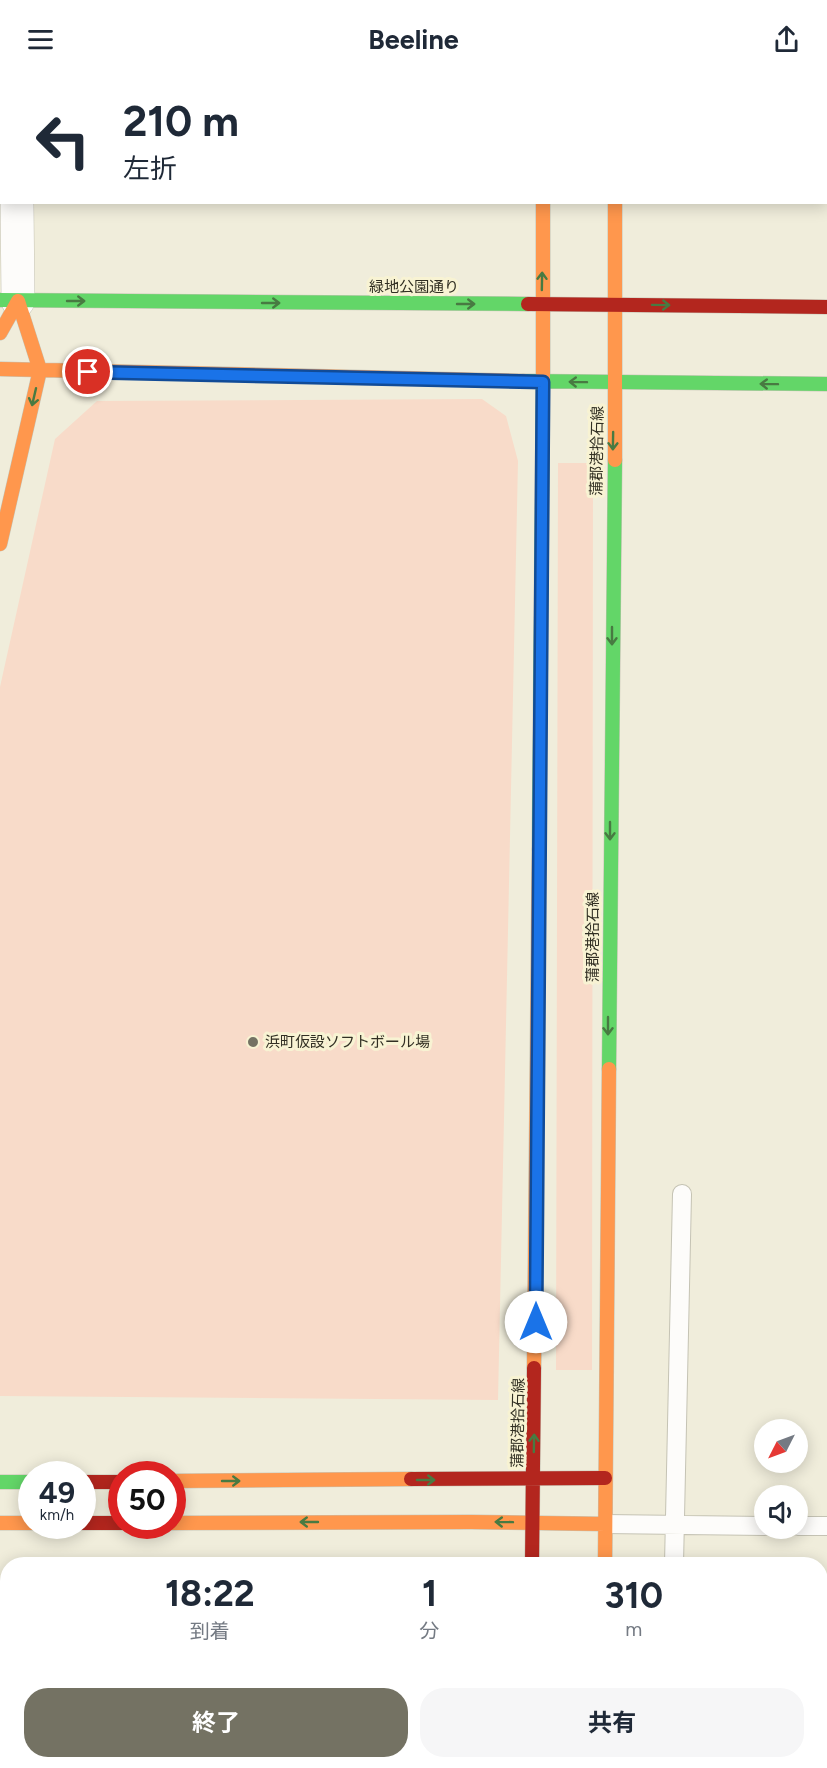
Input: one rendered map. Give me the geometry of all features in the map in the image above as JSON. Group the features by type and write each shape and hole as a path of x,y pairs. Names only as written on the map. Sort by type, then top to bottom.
{"street":[{"path":"0,333 9,300 17,204"},
{"name":"蒲郡港拾石線","path":"532,1557 543,204"},
{"name":"蒲郡港拾石線","path":"605,1557 615,204"},
{"path":"0,544 40,370 9,300"},
{"name":"緑地公園通り","path":"9,300 827,307"},
{"path":"0,369 543,382 827,384"},
{"path":"186,1481 605,1478"},
{"path":"0,1482 18,1482"},
{"path":"186,1523 532,1522 605,1524"},
{"path":"0,1523 18,1523"}],"lane":[{"path":"674,1557 682,1194"},
{"path":"605,1524 754,1526"},
{"path":"808,1526 827,1526"}],"shaded area":[{"name":"浜町仮設ソフトボール場","path":"482,399 506,416 518,461 498,1400 0,1396 0,687 55,439 97,401"},
{"path":"558,463 593,463 592,1370 556,1370"}],"traffic: fast":[{"path":"0,300 528,304"},
{"path":"523,381 827,384"},
{"path":"539,849 543,382"},
{"path":"609,1069 615,460"},
{"path":"0,1482 18,1482"}],"traffic: slow":[{"path":"543,204 543,382"},
{"path":"615,204 615,460"},
{"path":"0,333 18,301"},
{"path":"0,544 40,370 18,301"},
{"path":"0,369 523,381"},
{"path":"534,1368 539,849"},
{"path":"605,1557 609,1069"},
{"path":"186,1481 411,1479"},
{"path":"0,1523 18,1523"},
{"path":"186,1523 605,1524"}],"traffic: jam":[{"path":"528,304 827,307"},
{"path":"532,1557 534,1368"},
{"path":"411,1479 605,1478"},
{"path":"96,1482 108,1482"},
{"path":"96,1523 108,1523"}],"place":[{"name":"浜町仮設ソフトボール場","path":"253,1042"}],"route":[{"path":"88,372 543,382 536,1322"}]}
